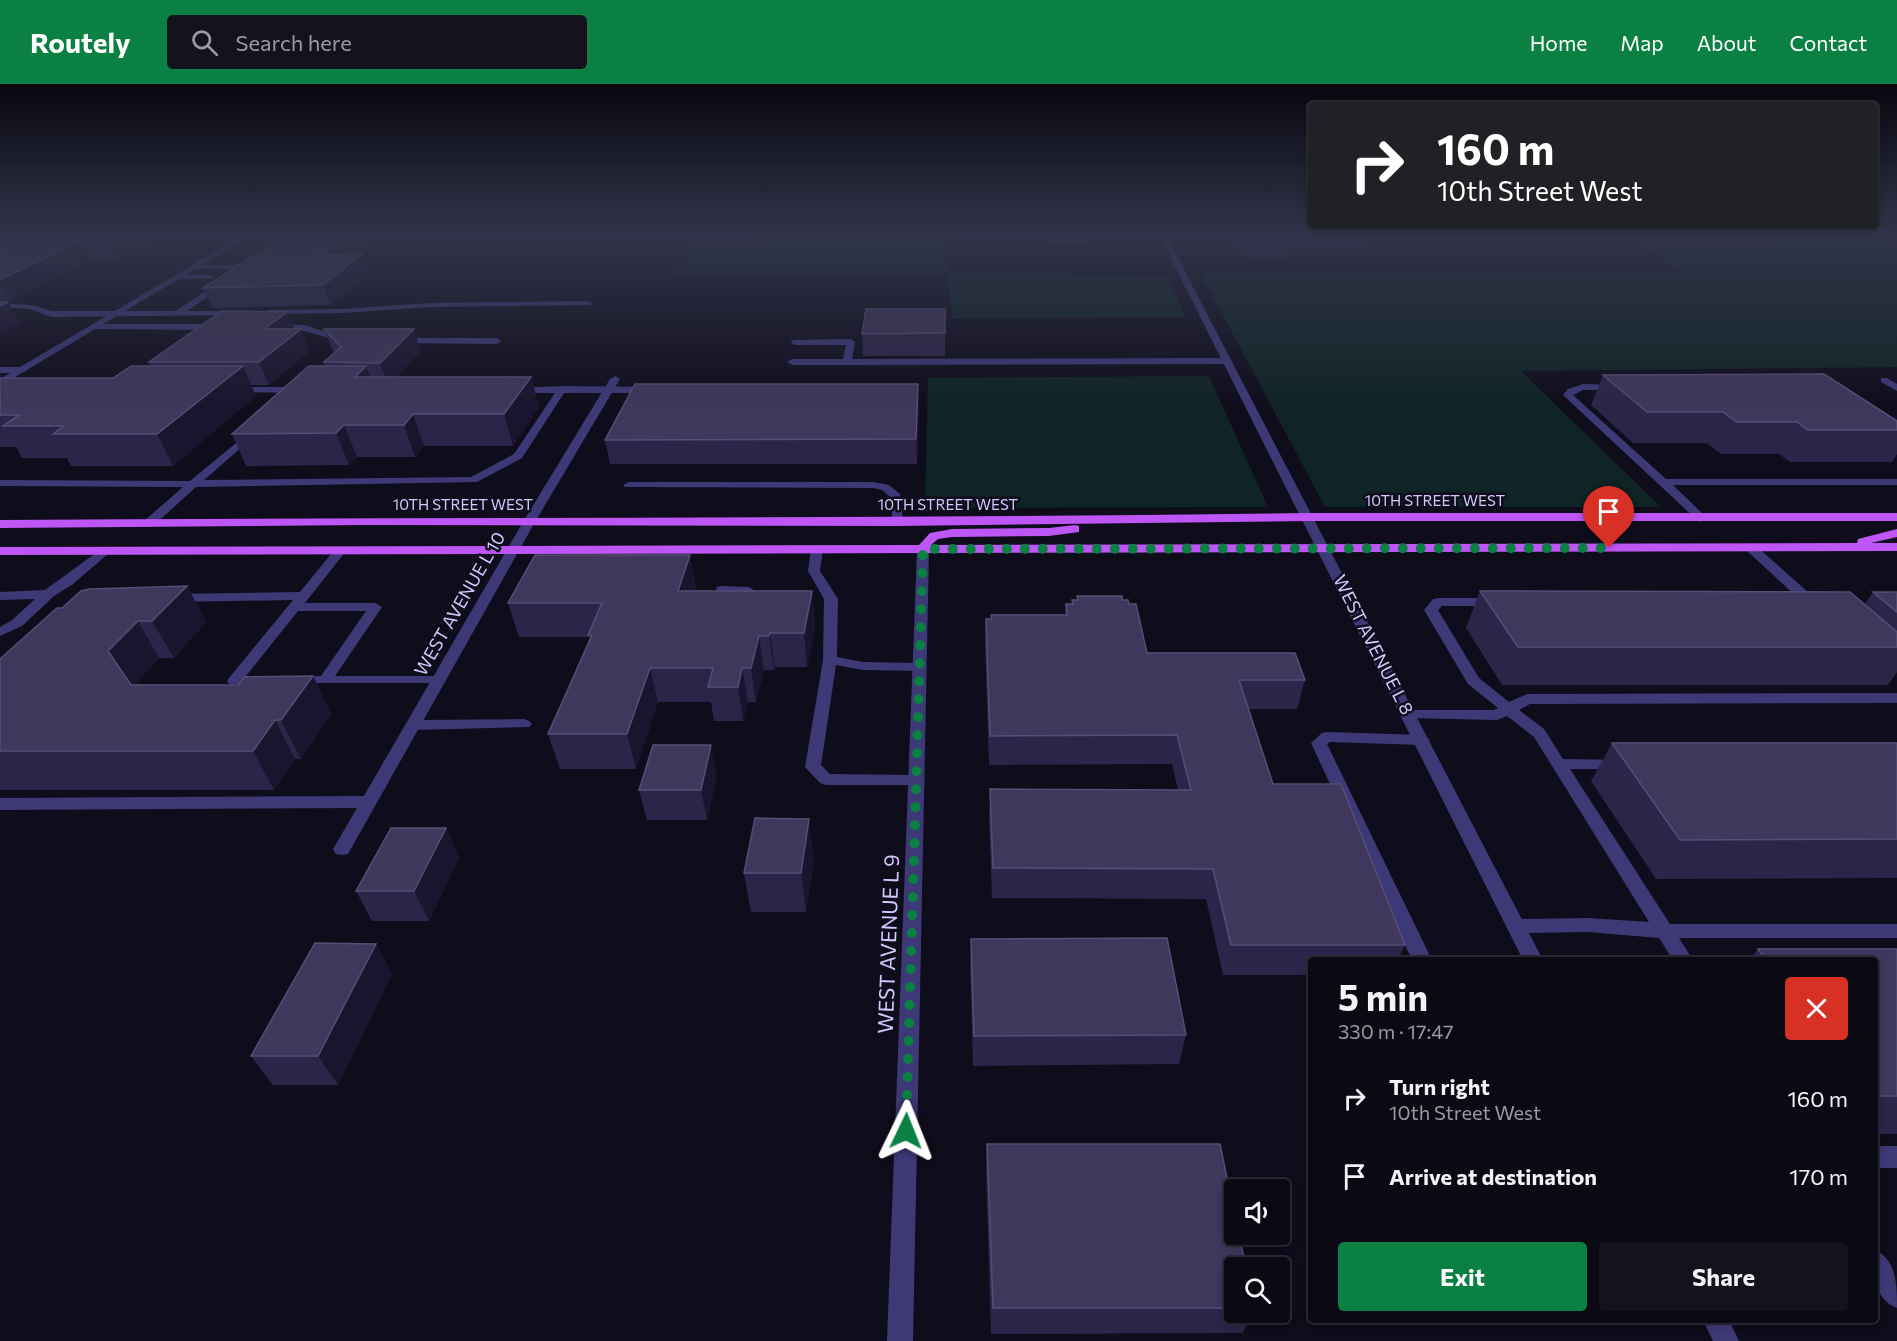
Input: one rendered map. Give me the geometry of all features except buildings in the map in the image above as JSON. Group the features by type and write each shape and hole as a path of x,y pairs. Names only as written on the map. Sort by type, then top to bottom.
{"main road":[{"name":"10TH STREET WEST","path":"0,524 364,521 897,522 1308,517 1897,517"},
{"path":"923,549 927,541 934,536 952,533 1049,532 1119,520"},
{"path":"1835,548 1897,533"},
{"path":"0,551 340,551 515,548 1897,548"}],"street":[{"path":"0,383 150,294"},
{"path":"177,314 208,294"},
{"name":"WEST AVENUE L 8","path":"1192,294 1532,957"},
{"path":"259,313 342,311 430,305 588,303"},
{"path":"0,304 31,307 51,315 248,313"},
{"path":"94,327 228,327"},
{"path":"261,327 304,328 350,340"},
{"path":"382,341 497,341"},
{"path":"795,342 851,342 847,362"},
{"path":"792,362 1227,361"},
{"path":"0,370 22,370"},
{"path":"1884,380 1897,388"},
{"path":"503,390 562,389 612,384 668,390"},
{"name":"WEST AVENUE L 10","path":"342,849 612,384"},
{"path":"1630,387 1584,387 1574,389 1568,395 1701,518"},
{"path":"0,483 193,484 473,480 518,456 562,389"},
{"path":"225,390 301,393"},
{"path":"148,524 264,422"},
{"path":"1663,482 1897,482"},
{"path":"629,485 873,485 885,487 896,496 897,522"},
{"path":"1751,548 1821,605 1787,602"},
{"path":"817,549 814,571 822,593 831,599 830,660 813,767 826,779 917,781"},
{"name":"WEST AVENUE L 9","path":"900,1341 923,549"},
{"path":"0,632 17,623 49,593 68,581 104,551"},
{"path":"340,551 234,681 440,680"},
{"path":"722,590 757,591"},
{"path":"0,596 32,596 49,593"},
{"path":"160,598 299,601 375,607 325,680"},
{"path":"1508,602 1438,602 1431,610 1473,681 1539,733 1681,957"},
{"path":"830,660 864,666 920,667"},
{"path":"1409,715 1497,715 1527,699 1897,698"},
{"path":"413,725 524,723"},
{"path":"1421,957 1319,743 1327,737 1422,740"},
{"path":"1558,764 1640,764"},
{"path":"0,804 368,802"},
{"path":"1516,926 1588,925 1664,931 1897,931"},
{"path":"1878,1158 1897,1157"},
{"path":"1878,1267 1897,1296"},
{"path":"1717,1323 1726,1341"}],"green space":[{"path":"949,294 1175,294 1186,317 952,319"},
{"path":"1211,294 1897,294 1897,367 1521,371 1661,507 1325,507"},
{"path":"1209,376 1268,507 925,508 928,378"}],"route":[{"path":"906,1131 923,549 1609,548"}]}
